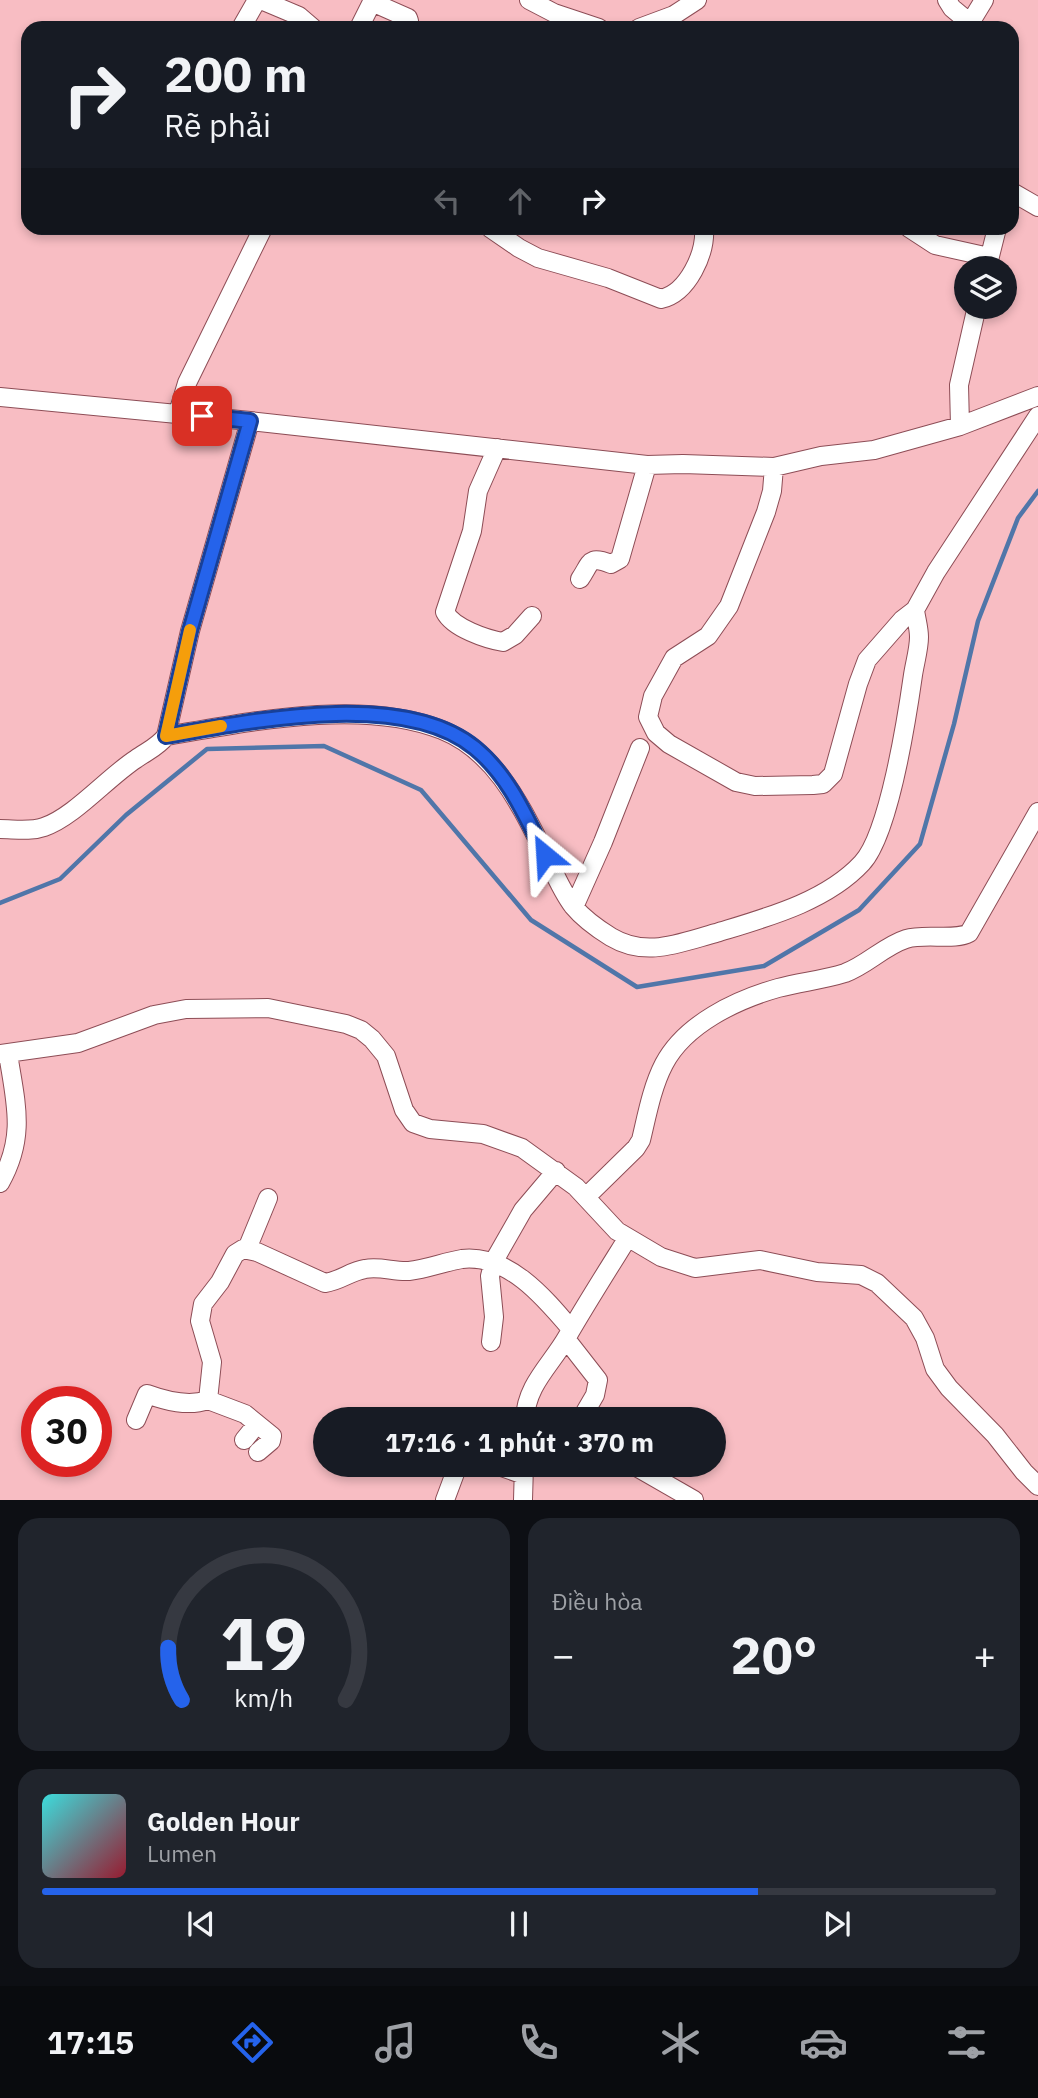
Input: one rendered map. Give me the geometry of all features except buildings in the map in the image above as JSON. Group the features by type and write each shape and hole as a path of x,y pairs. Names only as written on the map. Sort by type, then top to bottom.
{"street":[{"path":"246,21 259,0 299,16 305,21"},
{"path":"529,0 577,21"},
{"path":"658,21 674,15 697,0"},
{"path":"947,0 967,21"},
{"path":"975,21 984,0"},
{"path":"363,21 373,1 408,18 409,21"},
{"path":"1019,196 1038,207"},
{"path":"177,413 187,383 259,235"},
{"path":"500,235 538,258 608,278 660,299 670,297 684,284 702,253 705,235"},
{"path":"920,235 935,245 969,256"},
{"path":"990,256 995,235"},
{"path":"960,426 959,384 974,319"},
{"path":"0,397 177,413 647,465 774,467 821,456 874,450 960,426 1038,396"},
{"path":"774,467 772,491 766,512 729,606 708,636 674,658 653,696 648,717 656,733 689,757 744,785 776,787 823,784 833,774 867,660 902,620 915,610 936,572 1038,416"},
{"path":"0,829 33,830 51,824 136,759 156,747 166,736 190,631 250,421"},
{"path":"497,448 476,499 472,531 445,612 448,618 456,623 503,642 515,635 532,616"},
{"path":"580,579 592,560 611,564 620,559 647,465"},
{"path":"166,736 255,720 353,715 404,719 440,729 474,747 503,779 516,798 573,907 614,939 628,946 651,949 727,930 793,907 852,873 871,853 883,820 899,757 919,637 915,610"},
{"path":"573,907 603,842 640,748"},
{"path":"586,1197 636,1148 663,1066 688,1035 711,1017 746,1000 776,989 852,970 904,940 969,933 1038,813"},
{"path":"0,1184 16,1146 17,1117 4,1054 78,1043 154,1015 186,1009 246,1007 325,1018 361,1030 380,1047 391,1065 404,1110 413,1123 430,1129 483,1134 522,1148 556,1171 586,1197 607,1223 627,1239 661,1257 702,1268 760,1260 817,1272 861,1275 877,1283 914,1318 925,1338 935,1369 949,1388 995,1435 1038,1486"},
{"path":"491,1342 494,1317 490,1276 494,1261 523,1210 556,1171"},
{"path":"247,1249 268,1198"},
{"path":"527,1407 533,1386 569,1334 627,1239"},
{"path":"208,1400 212,1362 201,1328 201,1310 232,1258 238,1251 247,1249 325,1283 377,1267 409,1270 463,1259 494,1261 538,1293 569,1334 598,1381 595,1395 588,1407"},
{"path":"136,1420 147,1394 181,1403 208,1400 234,1408 273,1438 251,1446"},
{"path":"444,1500 453,1477"},
{"path":"523,1500 524,1477"},
{"path":"654,1477 694,1500"}],"waterway":[{"path":"0,903 60,879 126,815 207,749 324,746 421,790 531,920 637,987 764,966 859,910 920,844 954,724 978,621 1018,518 1038,491"}],"slow traffic":[{"path":"190,630 166,736 221,726"}],"route":[{"path":"202,416 250,421 190,631 166,736 255,720 297,717 388,716 429,726 454,735 474,747 493,766 516,798 545,855"}]}
